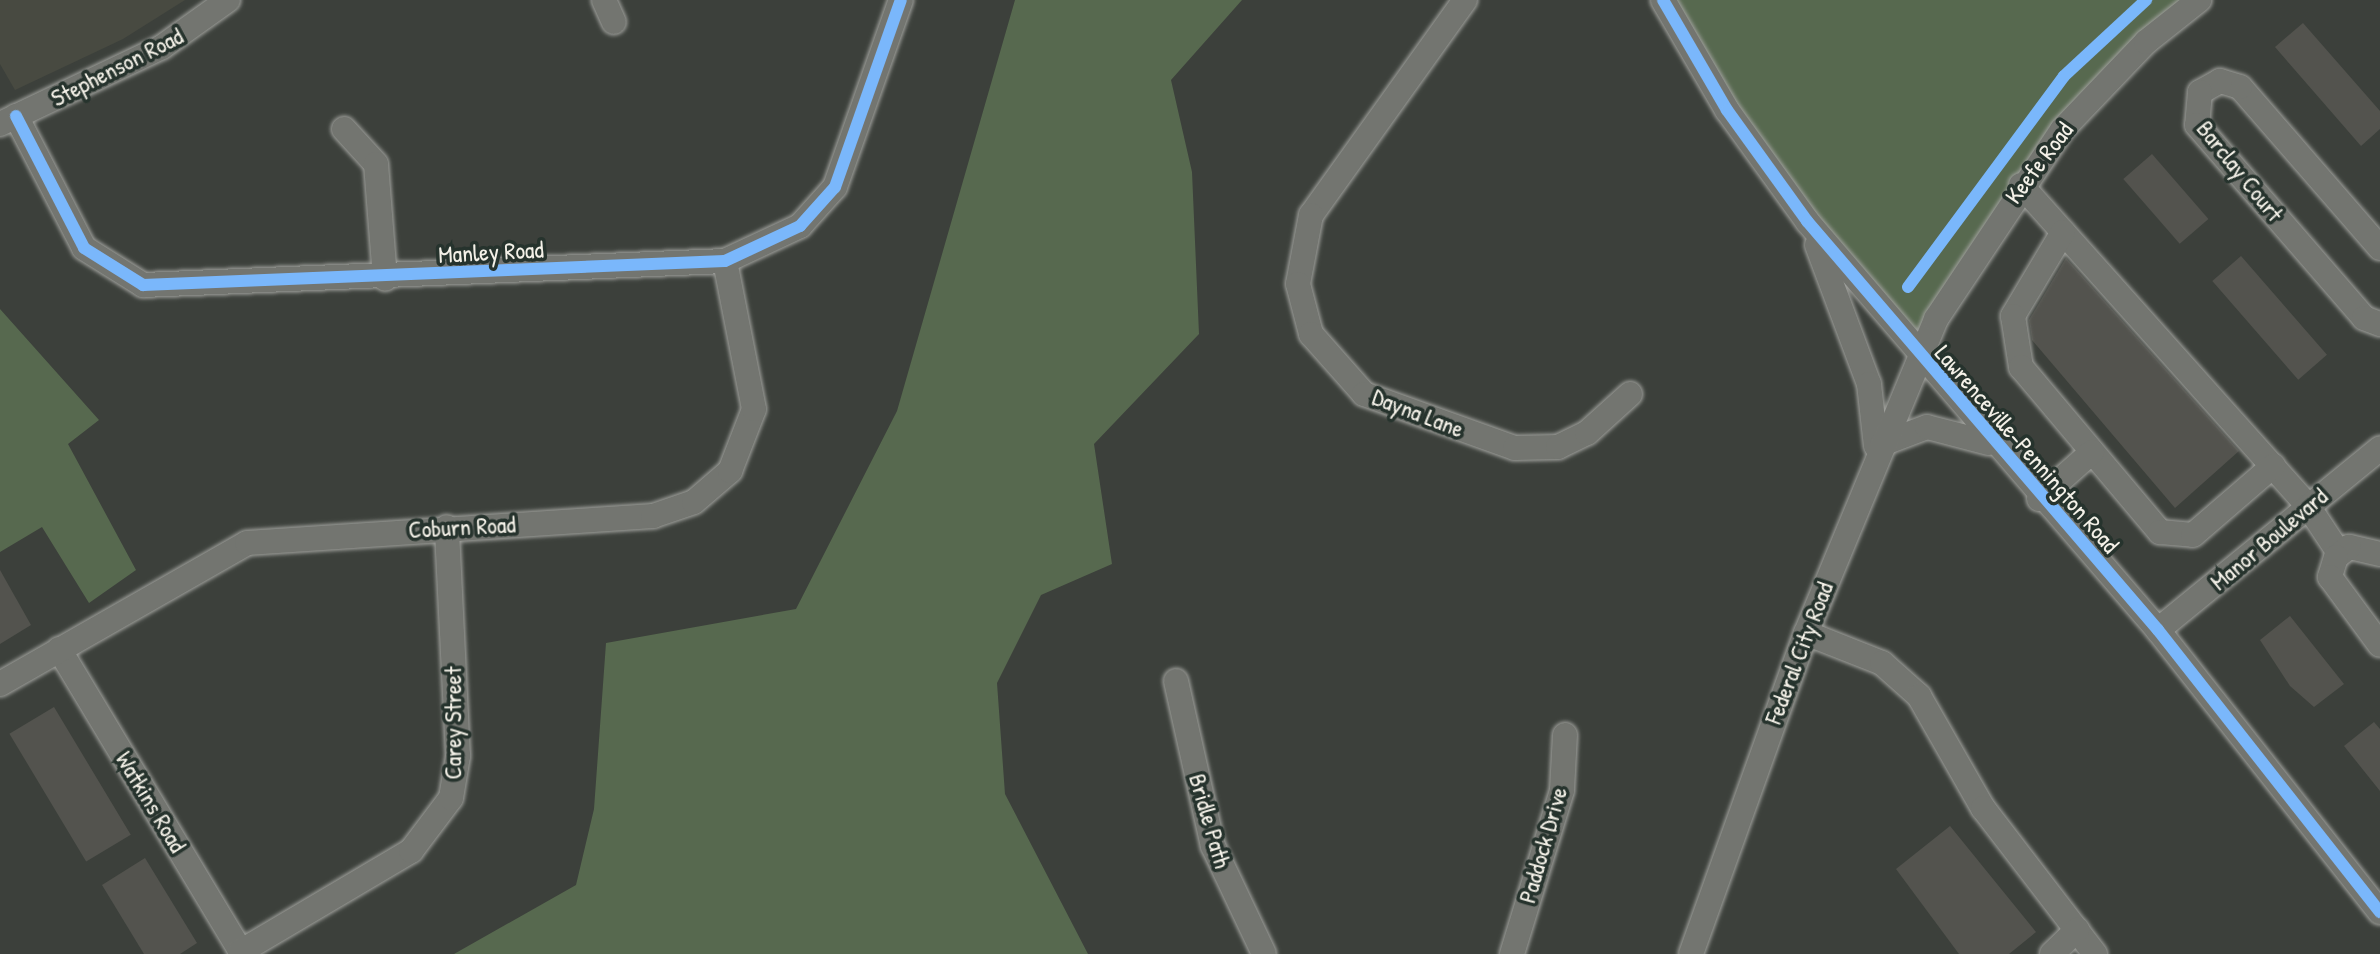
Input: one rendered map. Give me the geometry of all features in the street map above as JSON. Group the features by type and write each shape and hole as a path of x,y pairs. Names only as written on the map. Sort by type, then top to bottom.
{"street":[{"name":"Stephenson Road","path":"8,120 162,47 228,0"},
{"name":"Manley Road","path":"8,120 72,230 119,276 166,288 725,261 775,243 835,187 901,0"},
{"name":"Dayna Lane","path":"1465,0 1311,215 1298,284 1311,334 1364,394 1515,448 1558,447 1587,433 1630,394"},
{"name":"Lawrenceville-Pennington Road","path":"1663,0 1734,121 1807,221 2039,499 2158,630 2380,912"},
{"name":"Keefe Road","path":"1918,357 2021,185 2102,84 2199,0"},
{"name":"Barclay Court","path":"2380,248 2240,87 2220,81 2200,92 2197,125 2364,318 2380,324"},
{"path":"344,129 376,164 385,279"},
{"path":"2021,185 2308,506 2339,553"},
{"path":"1807,221 1875,403 1878,455 1927,427 1992,444"},
{"path":"2063,232 2013,316 2021,367 2160,532 2182,539 2273,466"},
{"name":"Coburn Road","path":"0,684 247,543 447,527 653,516 714,488 743,450 754,409 725,261"},
{"name":"Federal City Road","path":"1691,954 1806,633 1918,357"},
{"name":"Manor Boulevard","path":"2158,630 2380,448"},
{"path":"2039,499 2092,452"},
{"name":"Carey Street","path":"241,953 411,851 451,798 458,756 447,527"},
{"path":"2380,554 2360,545 2339,553 2331,566 2334,588 2380,645"},
{"path":"1806,633 1882,663 1919,696 1983,808 2095,954"},
{"name":"Watkins Road","path":"59,649 241,953"},
{"name":"Bridle Path","path":"1176,681 1213,846 1264,954"},
{"name":"Paddock Drive","path":"1512,954 1562,790 1565,735"},
{"path":"2052,954 2077,930"}],"shaded area":[{"path":"0,0 185,0 123,39 15,90 0,64"}],"green space":[{"path":"1015,0 1242,0 1171,80 1192,172 1199,334 1094,444 1112,564 1041,595 997,683 1005,794 1088,954 454,954 576,885 594,809 606,643 796,609 897,411"},
{"path":"1673,0 2190,0 2140,40 1917,344 1764,151"},
{"path":"0,309 99,420 68,444 136,570 89,603 42,527 0,552"}],"building":[{"path":"2303,23 2380,111 2380,129 2361,146 2275,47"},
{"path":"2152,154 2208,219 2180,244 2123,179"},
{"path":"2241,256 2327,355 2298,380 2212,281"},
{"path":"2066,258 2239,451 2175,508 2032,340 2029,320"},
{"path":"0,570 31,625 0,644"},
{"path":"2290,616 2344,684 2314,707 2290,686 2260,640"},
{"path":"54,707 131,835 86,861 9,734"},
{"path":"2374,722 2380,729 2380,791 2344,746"},
{"path":"1950,826 2036,932 2009,954 1959,954 1896,869"},
{"path":"145,858 197,943 180,954 144,954 102,885"}],"cycle path":[{"path":"16,116 84,248 143,285 725,261 800,226 835,187 901,0"},
{"path":"1663,0 1727,110 1807,221 2158,630 2380,912"},
{"path":"1908,287 2064,76 2146,0"}]}
